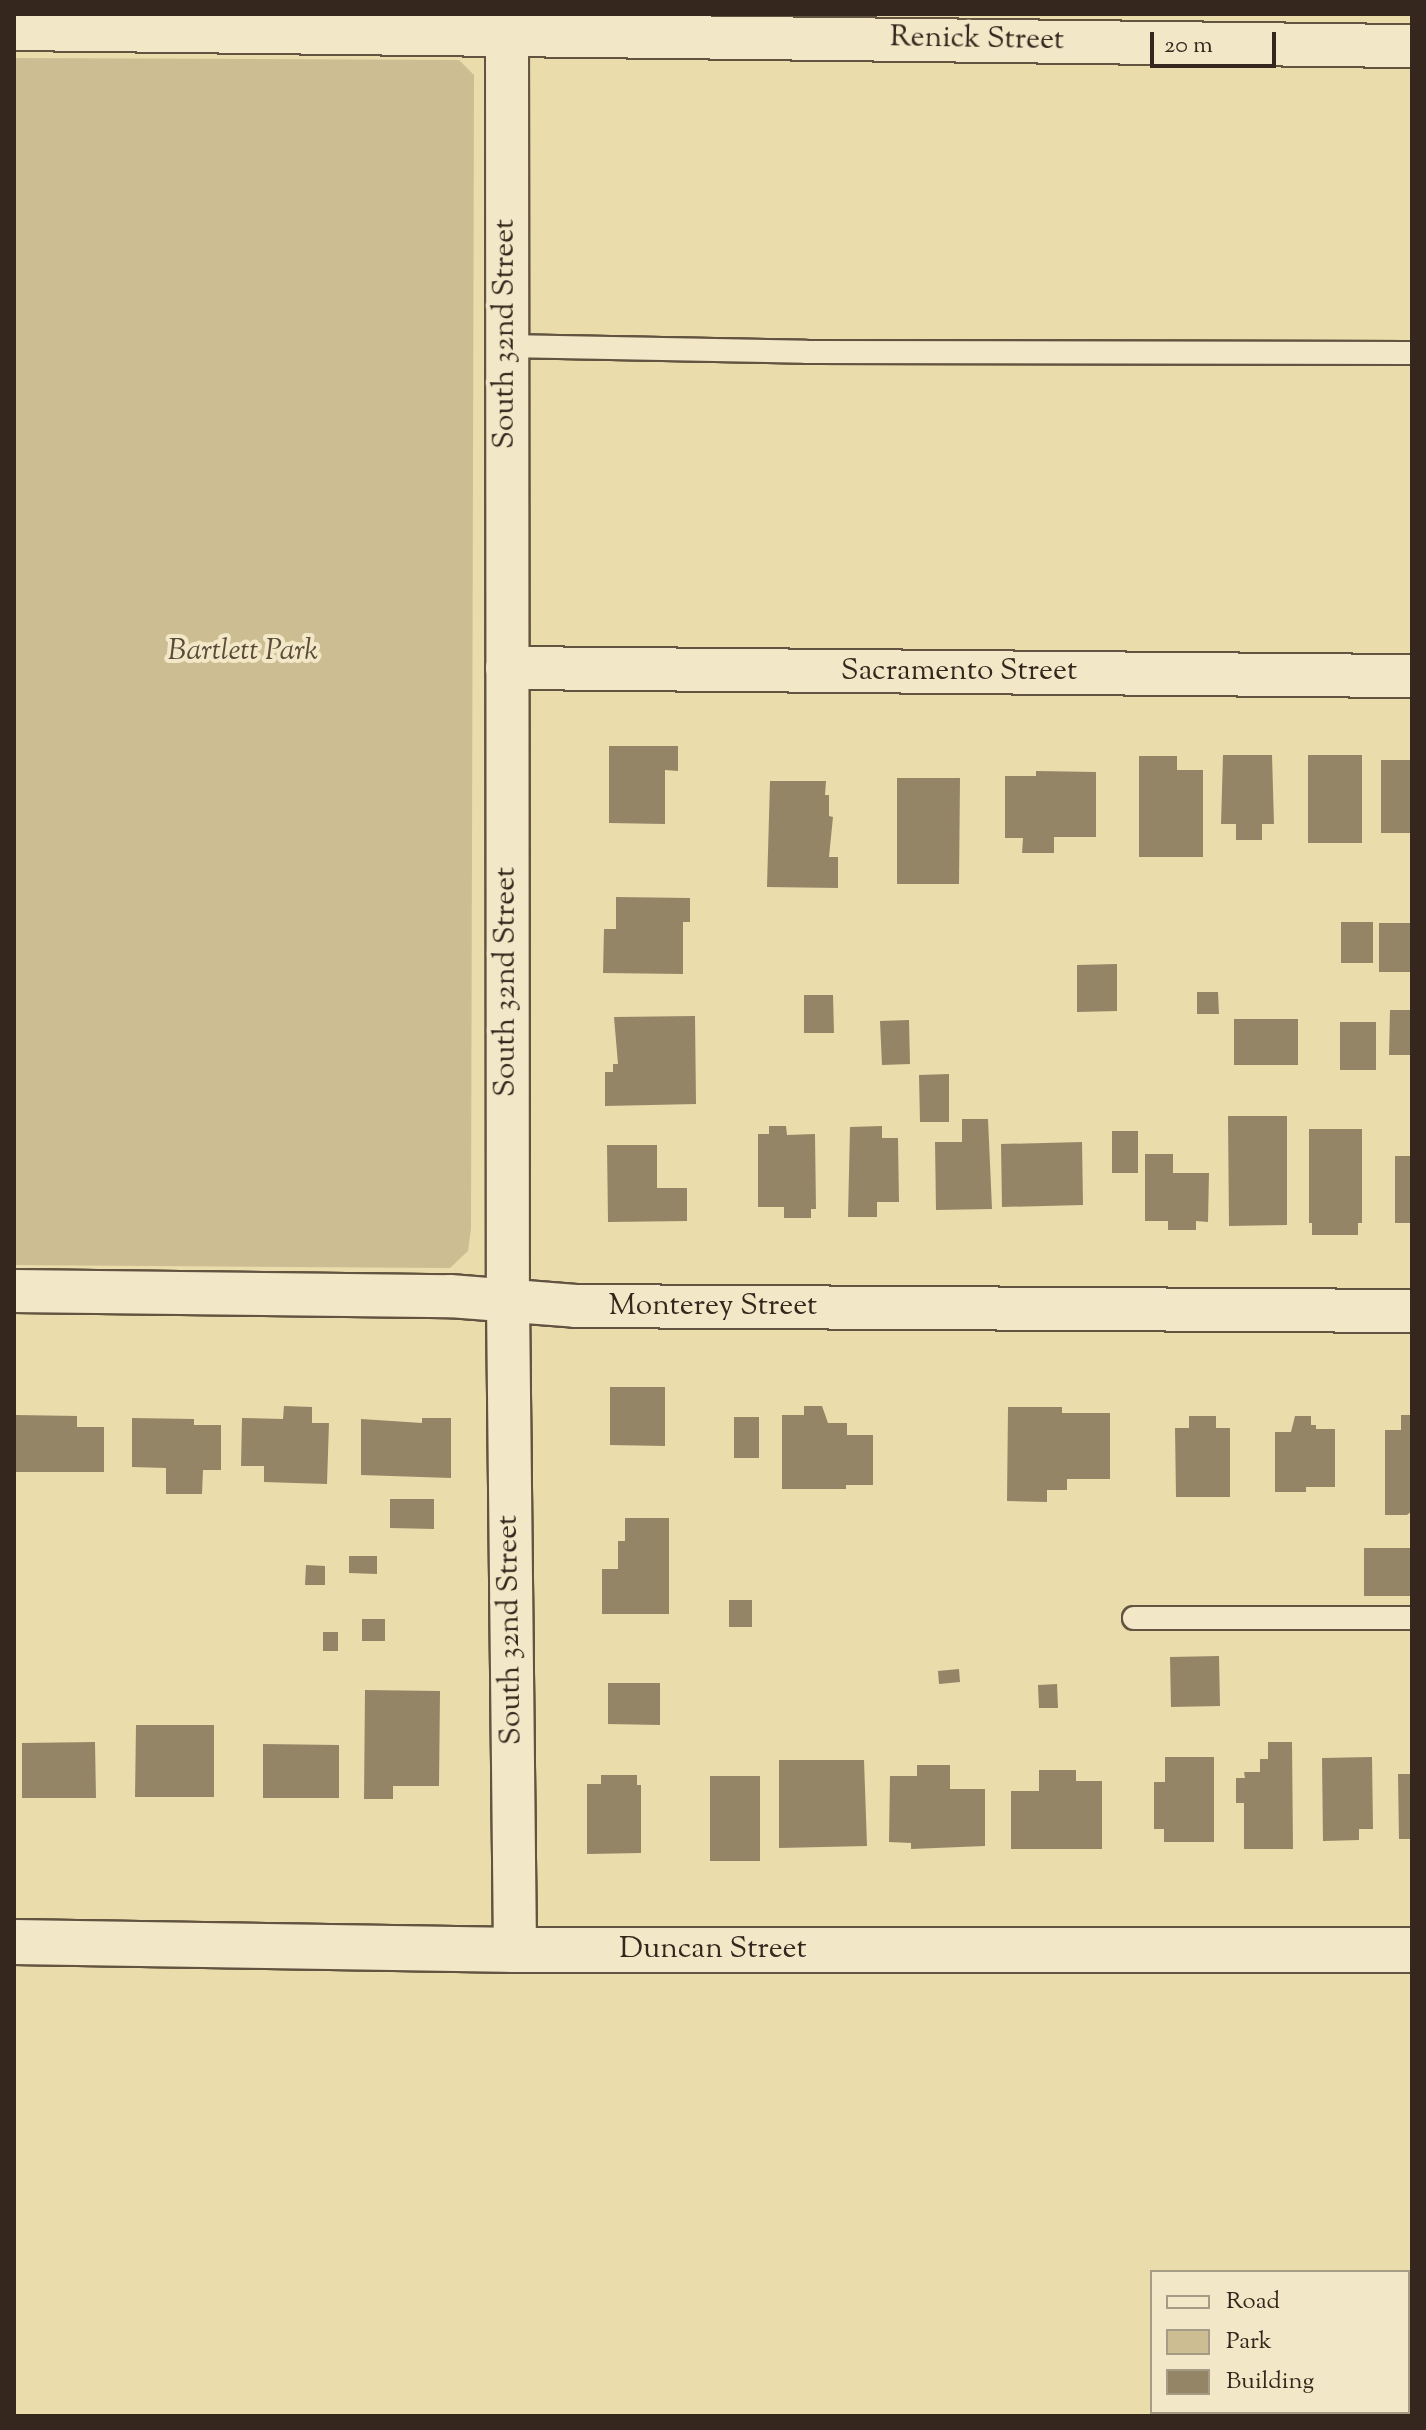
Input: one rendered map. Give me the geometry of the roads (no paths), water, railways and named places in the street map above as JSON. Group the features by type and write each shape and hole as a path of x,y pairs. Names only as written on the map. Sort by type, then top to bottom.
{"street":[{"name":"Renick Street","path":"14,29 507,24 1412,46"},
{"name":"South 32nd Street","path":"507,24 508,1302 515,1950"},
{"name":"Sacramento Street","path":"507,668 1412,676"},
{"name":"Monterey Street","path":"14,1291 450,1296 604,1307 1412,1311"},
{"name":"Duncan Street","path":"14,1942 515,1950 1412,1950"}],"lane":[{"path":"506,346 806,352 1412,353"},
{"path":"1134,1618 1412,1618"}],"park label":[{"name":"Bartlett Park","path":"243,652"}]}
